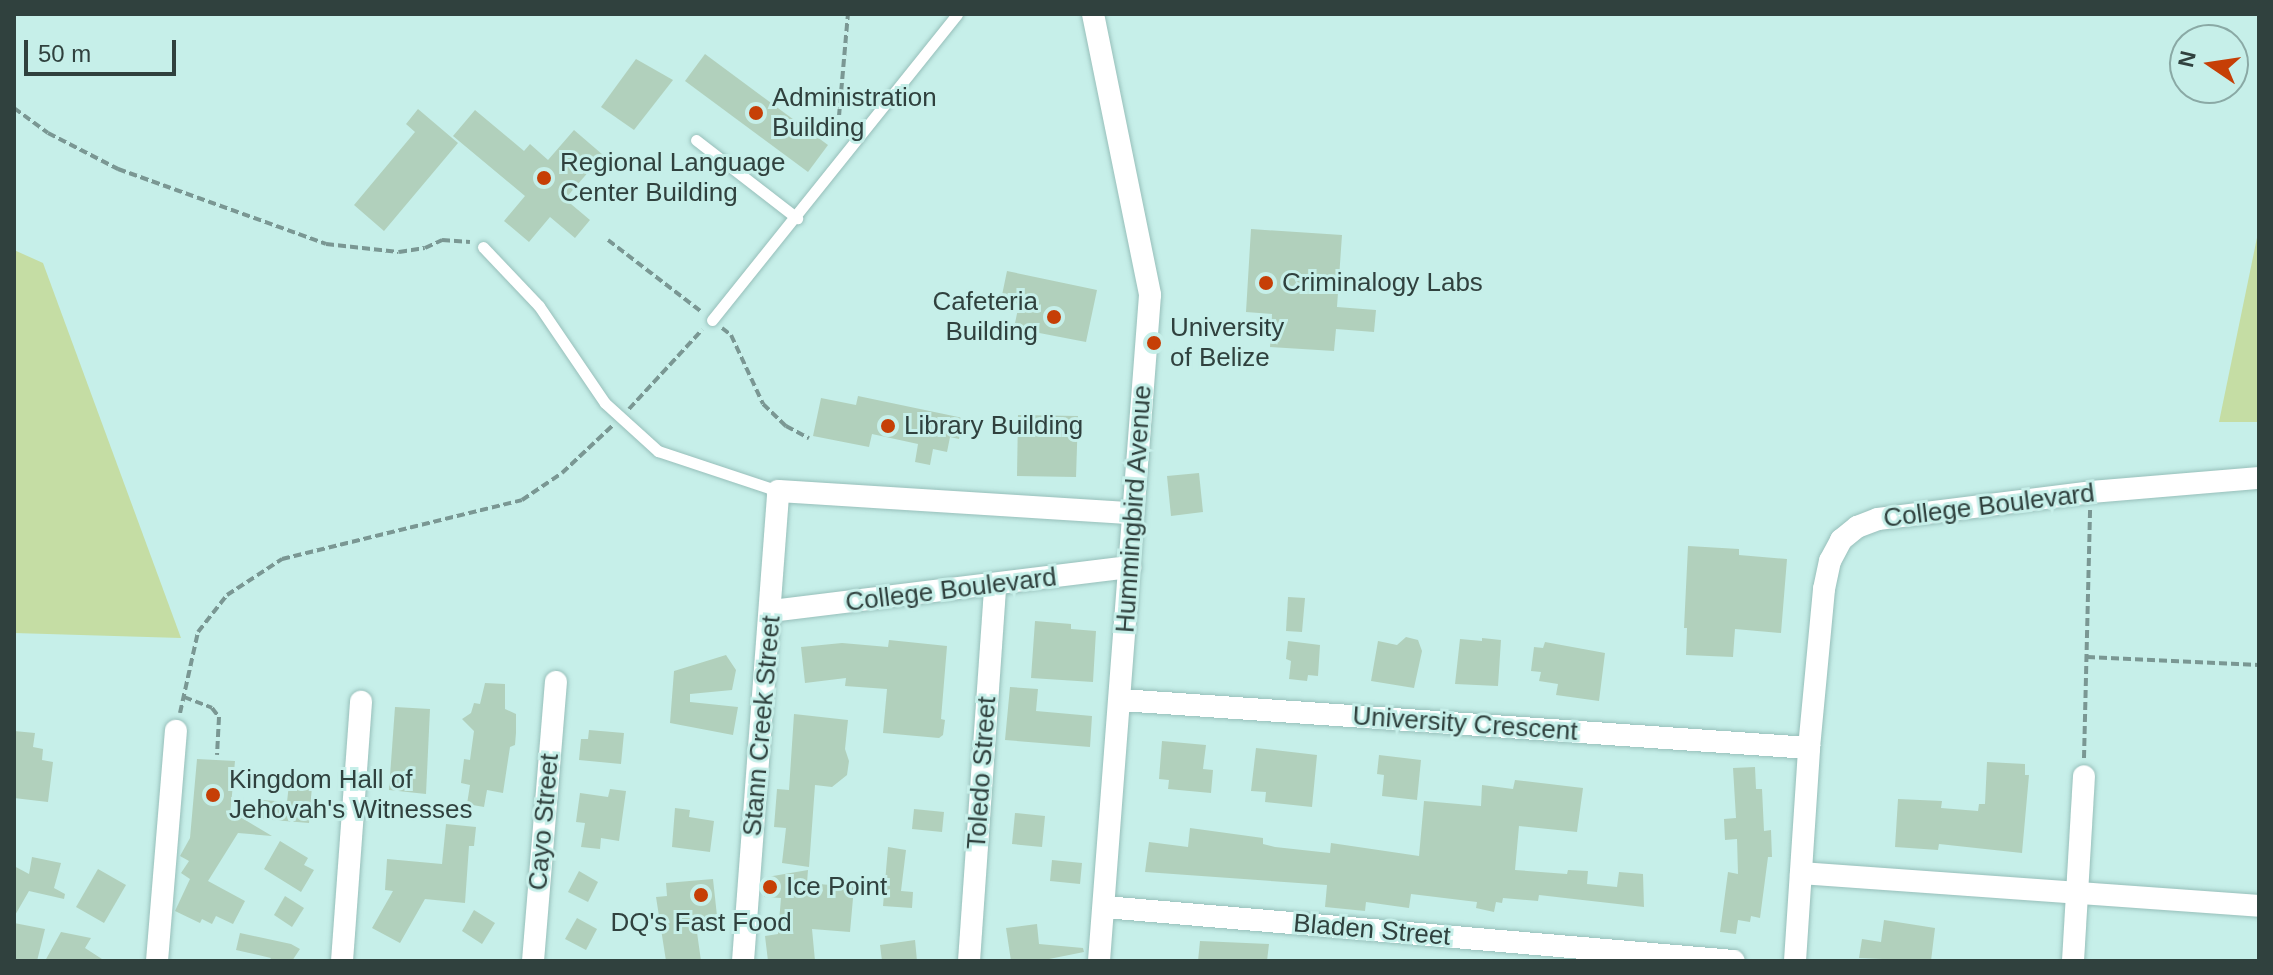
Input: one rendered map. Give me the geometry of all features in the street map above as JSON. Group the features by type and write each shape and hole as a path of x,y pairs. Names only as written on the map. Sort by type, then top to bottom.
{"street":[{"name":"Hummingbird Avenue","path":"1093,14 1150,295 1099,961"},
{"name":"College Boulevard","path":"1795,961 1809,748 1824,589 1830,561 1841,540 1857,527 1878,519 2091,492 2259,478"},
{"path":"778,491 1132,513"},
{"name":"Stann Creek Street","path":"743,961 778,491"},
{"name":"College Boulevard","path":"771,611 995,586 1130,567"},
{"name":"Toledo Street","path":"969,961 995,586"},
{"name":"Cayo Street","path":"533,961 556,682"},
{"name":"University Crescent","path":"1121,700 1809,748"},
{"path":"342,961 361,702"},
{"path":"157,961 176,731"},
{"path":"2073,961 2084,776"},
{"path":"1801,873 2259,906"},
{"name":"Bladen Street","path":"1105,907 1734,961"}],"lane":[{"path":"712,320 797,218 957,14"},
{"path":"696,140 797,218"},
{"path":"483,247 539,306 605,403 658,451 778,491"}],"path":[{"path":"838,132 848,14"},
{"path":"14,108 48,133 118,169 326,244 399,252 425,248 454,238 483,247"},
{"path":"176,731 198,632 227,595 282,559 522,500 562,473 621,417 712,320"},
{"path":"2084,776 2091,492"},
{"path":"2087,657 2259,665"},
{"path":"184,697 212,708 219,717 217,755"}],"green space":[{"path":"2259,228 2259,422 2219,422"},
{"path":"14,250 43,263 181,638 14,633"}],"building":[{"name":"Administration Building","path":"705,54 828,145 808,172 685,81"},
{"path":"636,59 673,80 634,130 601,107"},
{"path":"418,109 458,143 384,231 354,205 415,132 406,124"},
{"name":"Regional Language Center Building","path":"475,110 524,151 530,144 548,160 574,130 603,155 565,199 590,220 575,238 550,217 529,242 504,221 525,196 453,136"},
{"name":"Criminalogy Labs","path":"1251,229 1342,235 1337,307 1376,310 1374,332 1336,329 1334,351 1270,347 1272,314 1246,312"},
{"name":"Cafeteria Building","path":"1007,271 1097,290 1086,342 1014,328 1019,304 1001,300"},
{"name":"Library Building","path":"858,396 963,418 959,439 950,437 947,452 933,449 930,465 915,462 918,444 872,434 869,447 813,436 821,398 856,405"},
{"path":"1018,415 1078,416 1076,477 1017,476"},
{"path":"1199,473 1203,512 1171,516 1167,476"},
{"path":"1688,546 1739,549 1739,555 1787,559 1781,633 1735,629 1733,657 1686,655 1687,628 1684,628"},
{"path":"1288,597 1305,598 1302,632 1286,631"},
{"path":"1035,621 1071,624 1071,629 1096,631 1093,682 1031,678"},
{"path":"1406,637 1418,640 1422,651 1414,688 1371,681 1378,641 1397,645"},
{"path":"1482,638 1501,640 1498,686 1455,684 1460,639 1482,641"},
{"path":"889,640 947,646 941,719 945,720 943,735 939,738 883,733 887,689 845,686 846,678 805,683 801,647 842,643 888,647"},
{"path":"1288,641 1320,645 1318,676 1308,675 1307,681 1289,679 1291,661 1286,659"},
{"path":"1545,642 1605,653 1599,701 1556,695 1558,684 1539,681 1541,672 1531,671 1534,647 1543,648"},
{"path":"726,655 736,670 732,690 690,694 690,702 738,707 733,735 670,723 674,671"},
{"path":"485,683 505,684 505,709 516,714 516,733 515,745 510,747 503,793 487,790 484,807 467,804 470,785 461,783 464,759 470,760 474,731 462,719 471,713 474,703 480,704"},
{"path":"1010,687 1038,689 1036,711 1092,716 1090,747 1005,740"},
{"path":"395,707 430,709 426,794 389,790"},
{"path":"794,714 848,720 845,749 849,761 847,775 832,787 815,785 809,867 782,863 786,828 774,827 777,789 789,790"},
{"path":"589,730 624,733 621,764 579,760 581,739 588,739"},
{"path":"14,731 35,733 33,747 43,749 42,760 53,762 48,802 14,798"},
{"path":"1162,741 1206,745 1203,769 1213,770 1211,793 1168,789 1169,780 1159,779"},
{"path":"1256,748 1317,755 1312,807 1265,802 1266,792 1251,791"},
{"path":"1379,755 1421,760 1417,800 1382,796 1384,775 1377,774"},
{"path":"197,759 235,761 230,817 242,818 272,836 238,833 208,881 245,901 233,924 216,916 212,924 202,919 200,923 175,911 190,879 181,873 189,861 180,856 190,838"},
{"path":"1987,762 2025,764 2025,775 2029,775 2022,853 1939,844 1938,850 1895,847 1898,799 1942,801 1941,808 1978,811 1979,804 1985,804"},
{"path":"1755,767 1756,789 1762,789 1764,831 1771,830 1772,857 1768,857 1760,918 1751,916 1750,922 1738,920 1736,934 1720,932 1728,872 1738,874 1737,839 1725,840 1724,819 1736,818 1733,768"},
{"path":"1515,780 1583,788 1577,832 1519,826 1515,870 1567,874 1568,870 1588,871 1587,884 1617,887 1619,872 1643,874 1644,907 1539,895 1538,901 1503,898 1502,903 1496,902 1494,912 1476,908 1477,902 1411,894 1409,908 1366,902 1365,911 1325,907 1327,885 1145,872 1149,842 1188,847 1190,828 1263,838 1263,844 1275,847 1330,853 1331,843 1419,856 1424,801 1481,806 1482,785 1513,789"},
{"path":"289,784 312,786 309,823 261,819 263,800 287,802"},
{"path":"610,789 626,791 619,841 601,838 600,849 581,847 585,823 576,822 580,793 608,797"},
{"path":"675,808 690,810 689,817 714,821 710,852 672,847"},
{"path":"914,809 944,812 942,832 912,829"},
{"path":"1015,813 1045,816 1042,847 1012,844"},
{"path":"446,824 476,827 474,846 469,846 465,903 425,899 400,943 372,928 393,891 385,890 387,859 442,864"},
{"path":"280,841 308,858 304,865 314,870 301,892 264,869"},
{"path":"888,847 906,850 901,891 913,892 912,908 883,906"},
{"path":"32,857 61,863 54,888 65,894 64,899 29,891 14,917 14,866 29,874"},
{"path":"1052,860 1082,863 1080,884 1050,881"},
{"path":"98,869 126,885 104,923 76,907"},
{"path":"808,870 807,883 854,887 850,932 812,929 815,961 768,961 765,936 778,934 781,898 764,897 767,877"},
{"path":"579,871 598,882 588,902 568,892"},
{"path":"713,879 717,916 695,918 701,961 666,961 656,897 667,896 666,883"},
{"path":"285,896 304,908 292,927 274,915"},
{"path":"474,910 495,923 482,944 462,931"},
{"path":"577,918 597,929 586,950 565,939"},
{"path":"1884,920 1935,928 1931,961 1859,958 1862,939 1881,942"},
{"path":"14,923 45,929 37,961 14,961"},
{"path":"1037,924 1039,944 1083,948 1084,952 1039,961 1011,961 1006,928"},
{"path":"61,932 91,938 85,948 105,961 45,961"},
{"path":"240,933 291,944 300,949 292,961 269,961 271,958 236,950"},
{"path":"915,940 917,961 882,961 880,945"},
{"path":"1200,941 1269,944 1267,961 1198,961"}],"place":[{"name":"Administration Building","path":"756,113"},
{"name":"Regional Language Center Building","path":"544,178"},
{"name":"Criminalogy Labs","path":"1266,283"},
{"name":"Cafeteria Building","path":"1054,317"},
{"name":"University of Belize","path":"1154,343"},
{"name":"Library Building","path":"888,426"},
{"name":"Kingdom Hall of Jehovah's Witnesses","path":"213,795"},
{"name":"Ice Point","path":"770,887"},
{"name":"DQ's Fast Food","path":"701,895"}]}
